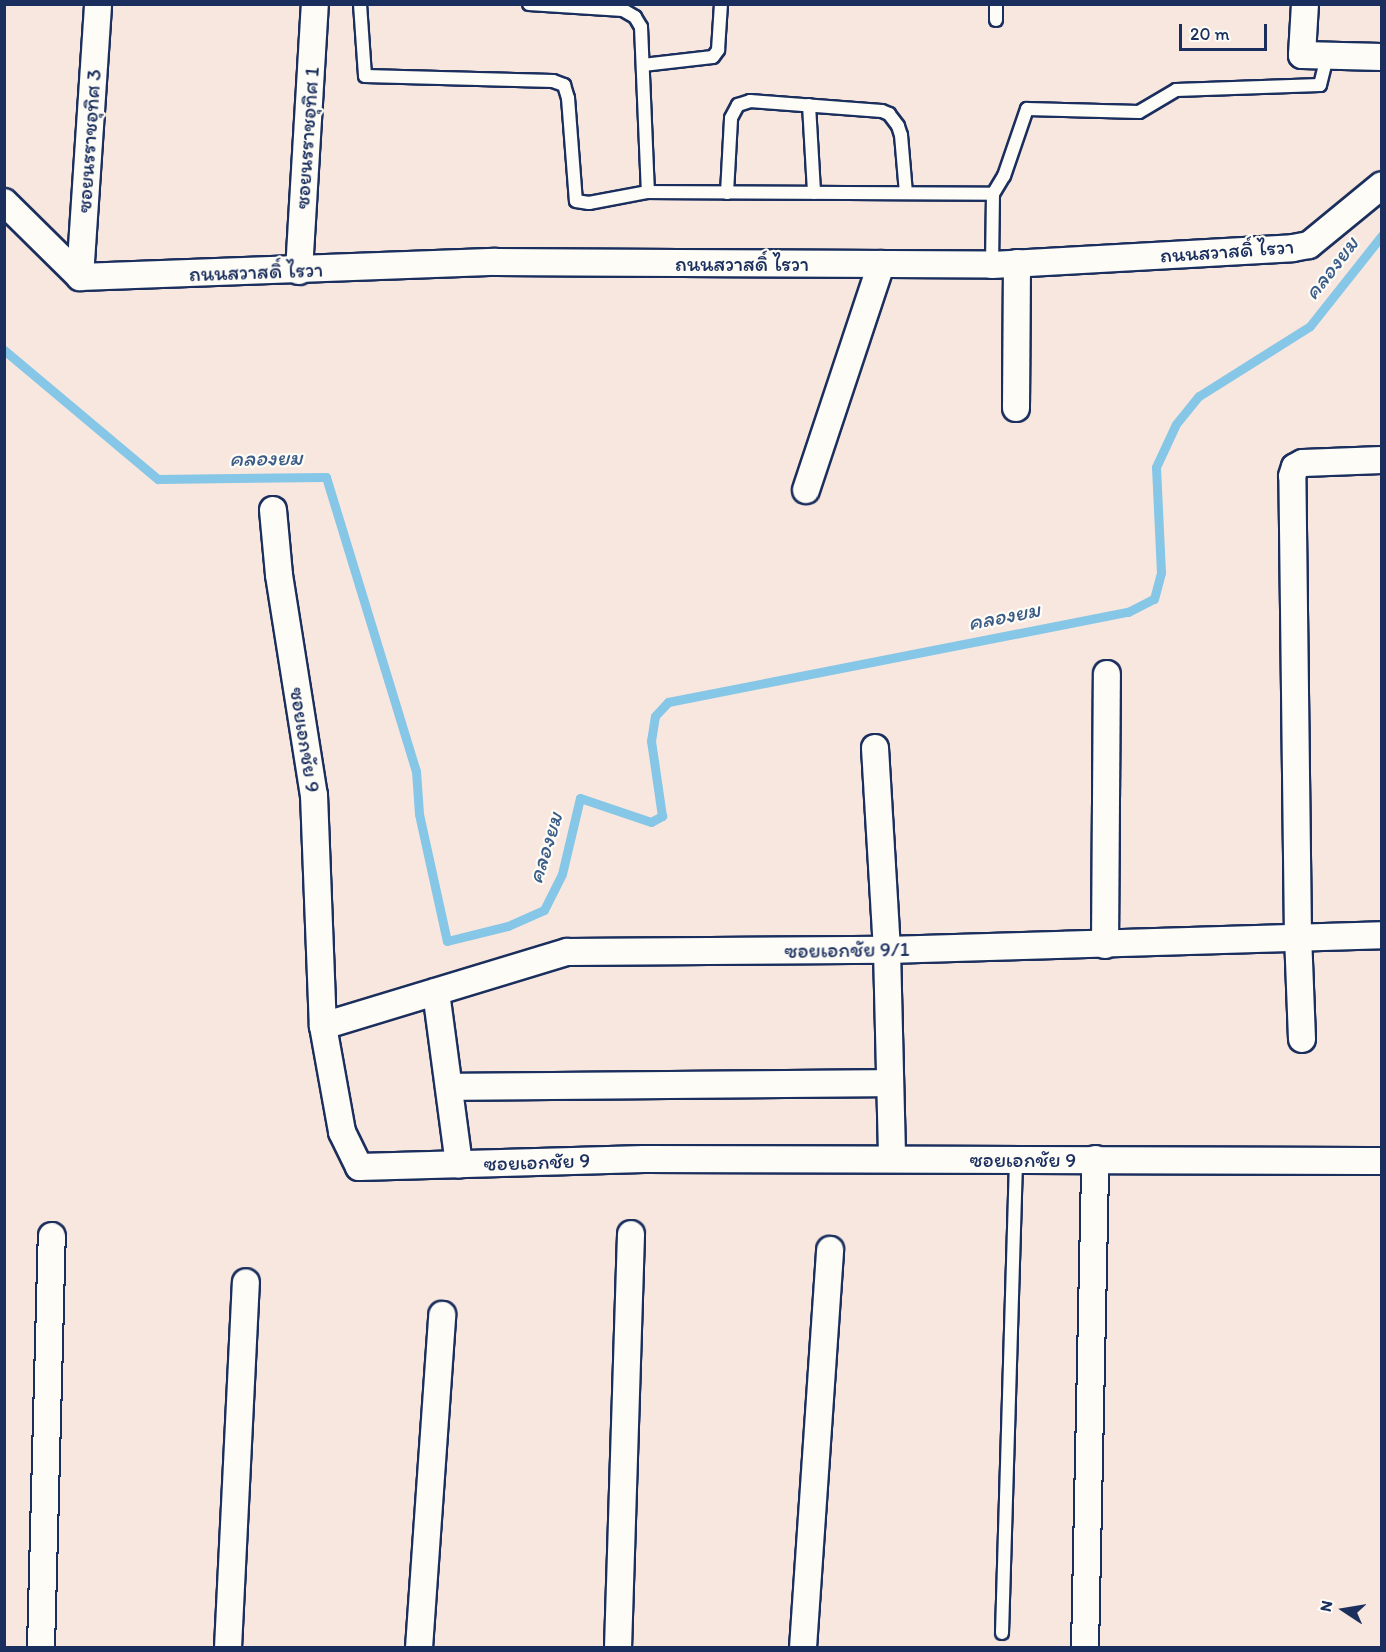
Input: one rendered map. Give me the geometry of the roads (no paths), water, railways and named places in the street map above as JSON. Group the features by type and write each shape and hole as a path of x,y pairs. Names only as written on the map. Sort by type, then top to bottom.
{"street":[{"name":"ซอยนรราชอุทิศ 3","path":"80,277 98,4"},
{"name":"ซอยนรราชอุทิศ 1","path":"299,271 315,4"},
{"path":"1305,4 1302,55 1382,57"},
{"name":"ถนนสวาสดิ์ ไรวา","path":"80,277 299,271 496,262 992,265 1301,248 1309,245 1382,185"},
{"path":"4,202 80,277"},
{"path":"1016,408 1017,263"},
{"path":"806,490 881,264"},
{"path":"1302,1038 1298,937 1292,476 1295,467 1303,463 1382,460"},
{"name":"ซอยเอกชัย 9","path":"273,510 279,575 314,795 323,1026 342,1132 359,1167 644,1159 1382,1161"},
{"path":"1105,945 1107,674"},
{"path":"875,748 886,950 892,1159"},
{"name":"ซอยเอกชัย 9/1","path":"323,1026 567,952 886,950 1382,935"},
{"path":"436,992 459,1164"},
{"path":"449,1087 889,1083"},
{"path":"1085,1647 1095,1159"},
{"path":"618,1647 631,1234"},
{"path":"41,1647 52,1236"},
{"path":"803,1647 830,1250"},
{"path":"228,1647 246,1282"},
{"path":"419,1647 442,1315"}],"lane":[{"path":"360,4 365,76 553,81 564,86 568,98 576,201 589,203 648,192 993,194"},
{"path":"529,4 623,10 635,17 641,27 648,192"},
{"path":"643,65 713,57 718,50 721,4"},
{"path":"996,4 996,21"},
{"path":"992,265 993,194 1004,176 1027,109 1139,112 1176,90 1320,85 1327,56"},
{"path":"727,193 731,118 738,105 750,101 882,111 893,117 901,135 906,193"},
{"path":"809,105 814,193"},
{"path":"1002,1633 1016,1161"}],"waterway":[{"name":"คลองยม","path":"4,350 158,479 326,477 416,771 419,814 447,941 508,926 544,910 562,874 580,798 651,822 662,816 651,741 655,716 668,702 1128,612 1154,599 1161,573 1156,467 1176,424 1199,396 1310,326 1382,235"}]}
